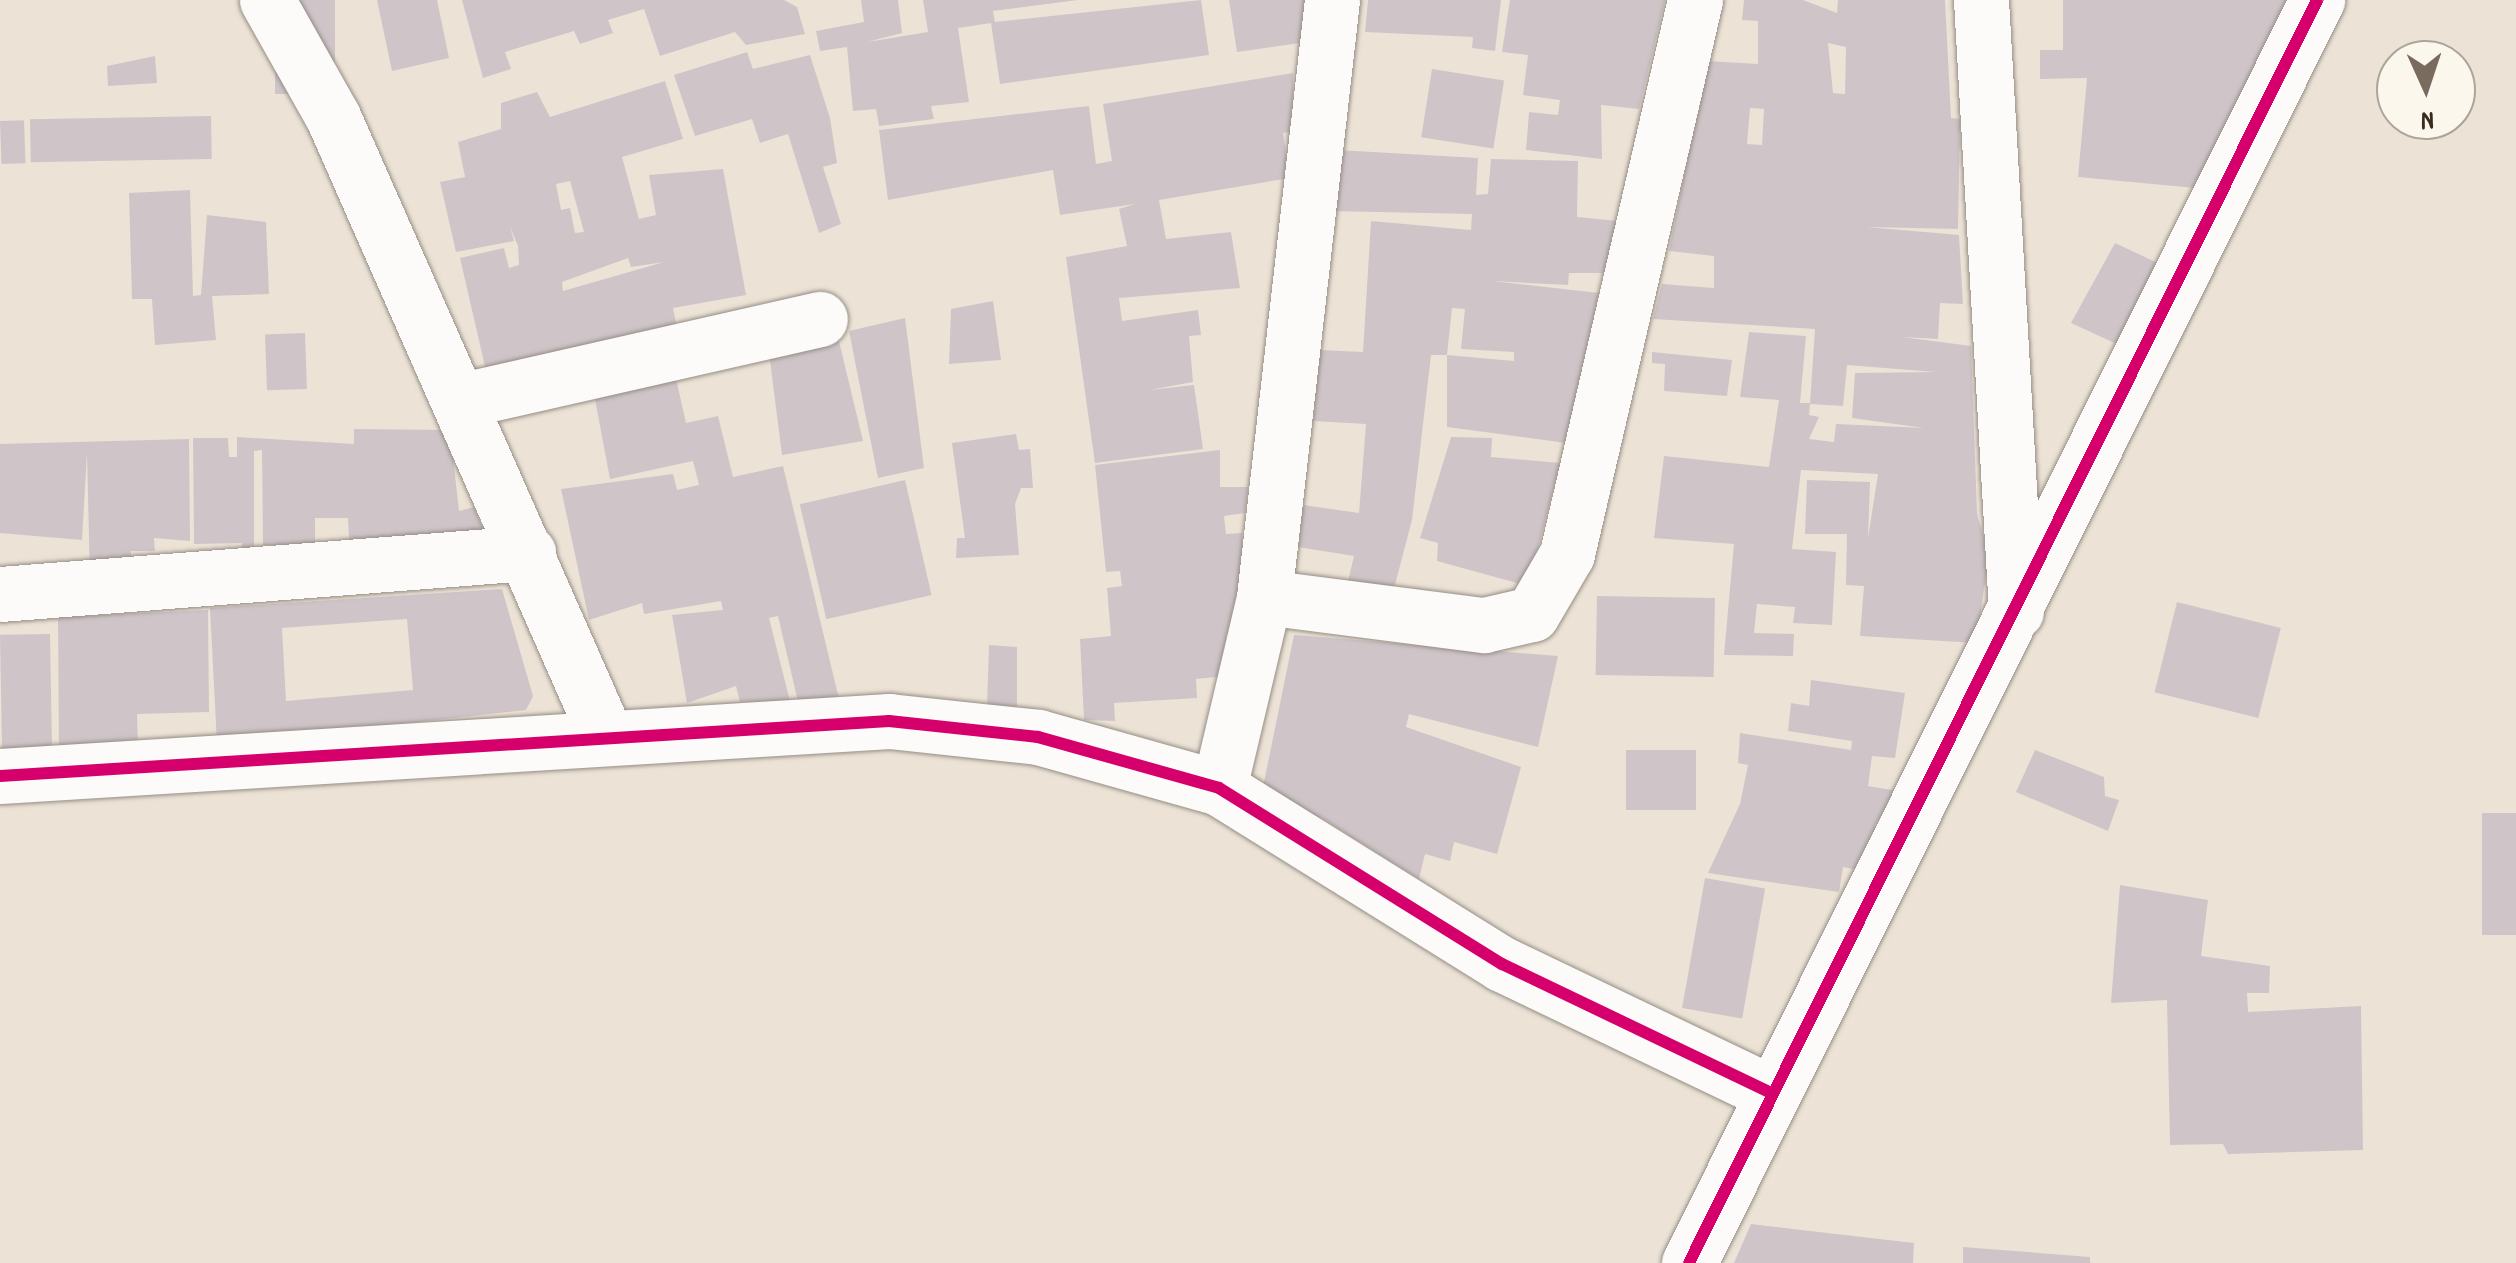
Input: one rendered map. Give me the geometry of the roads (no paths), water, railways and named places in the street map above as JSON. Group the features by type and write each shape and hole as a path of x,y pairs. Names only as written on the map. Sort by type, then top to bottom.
{"street":[{"path":"267,0 333,117 463,400 604,732"},
{"path":"1219,788 1264,597 1332,0"},
{"path":"1264,597 1484,625 1532,614 1567,554 1695,0"},
{"path":"1981,0 2016,611"},
{"path":"1689,1263 1767,1091 2016,611 2317,0"},
{"path":"463,400 820,319"},
{"path":"0,594 528,553"},
{"path":"0,776 604,732 888,721 1038,737 1219,788 1502,964 1767,1091"}]}
